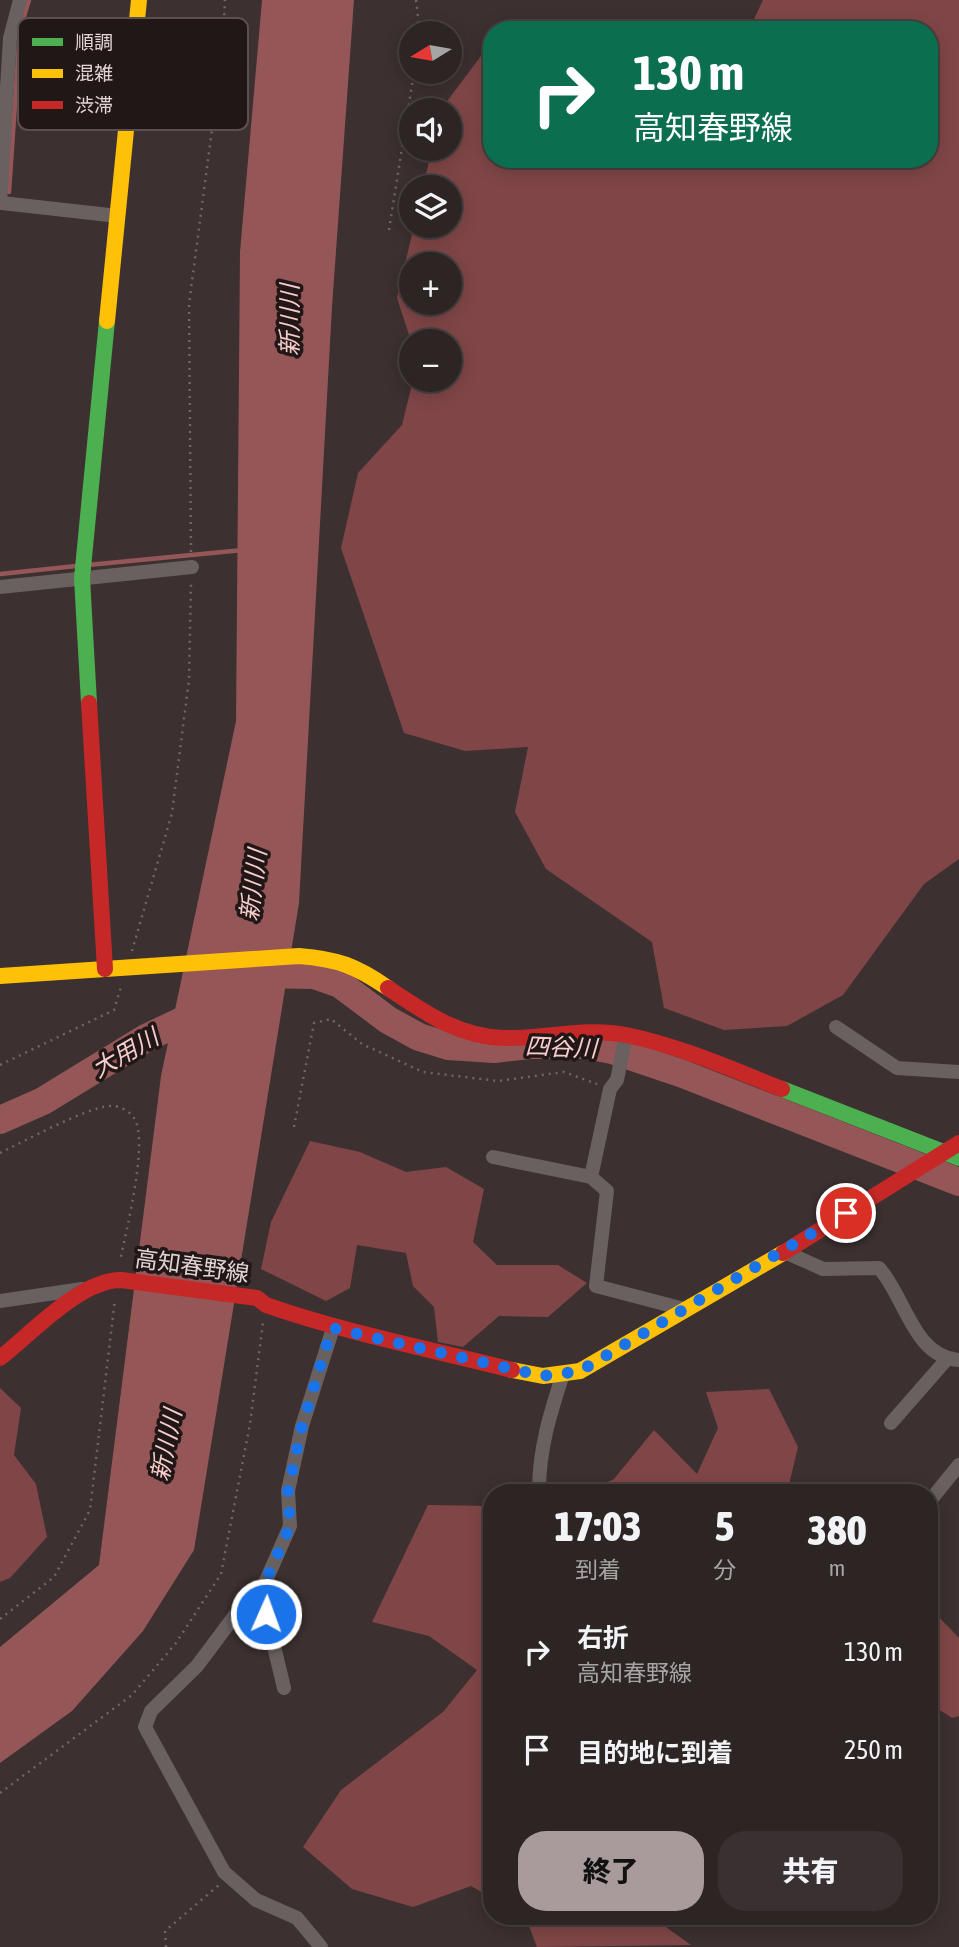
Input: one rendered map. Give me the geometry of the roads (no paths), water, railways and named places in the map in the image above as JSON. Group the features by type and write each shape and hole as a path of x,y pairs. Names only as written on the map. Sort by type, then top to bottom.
{"street":[{"path":"20,0 10,38 1,203 118,216"},
{"path":"137,18 139,0"},
{"path":"105,969 82,578 126,130"},
{"path":"0,587 192,567"},
{"path":"0,976 299,956 334,959 359,968 438,1022 472,1033 503,1038 596,1031 625,1041 681,1050 954,1151"},
{"path":"836,1027 897,1068 959,1072"},
{"path":"591,1177 625,1041"},
{"name":"高知春野線","path":"0,1358 87,1288 106,1280 119,1280 262,1301 332,1328 522,1372 543,1376 563,1374 597,1363 684,1309 785,1252 908,1175 954,1151"},
{"path":"493,1157 591,1177 607,1191 596,1286 684,1309"},
{"path":"785,1252 823,1269 878,1268 892,1282 918,1337 953,1360 891,1423"},
{"path":"0,1301 87,1288"},
{"path":"284,1689 261,1592 290,1526 288,1491 302,1426 332,1328"},
{"path":"539,1484 543,1433 563,1374"},
{"path":"938,1491 959,1465"},
{"path":"264,1587 254,1590 197,1665 151,1711 145,1727 229,1877 256,1900 297,1918 321,1947"}],"water":[{"name":"新川川","path":"262,0 354,0 332,307 299,903 194,1550 143,1631 72,1711 0,1763 0,1647 99,1565 161,1076 236,721 240,252"}],"waterway":[{"path":"23,18 29,0"},
{"path":"9,192 18,59"},
{"path":"88,565 243,550"},
{"path":"0,574 76,566"},
{"name":"四谷川","path":"249,974 314,975 340,984 388,1020 419,1037 448,1046 494,1049 529,1045 586,1045 612,1050 683,1074 959,1182"},
{"name":"大用川","path":"0,1120 43,1101 146,1038 205,1010"}]}
